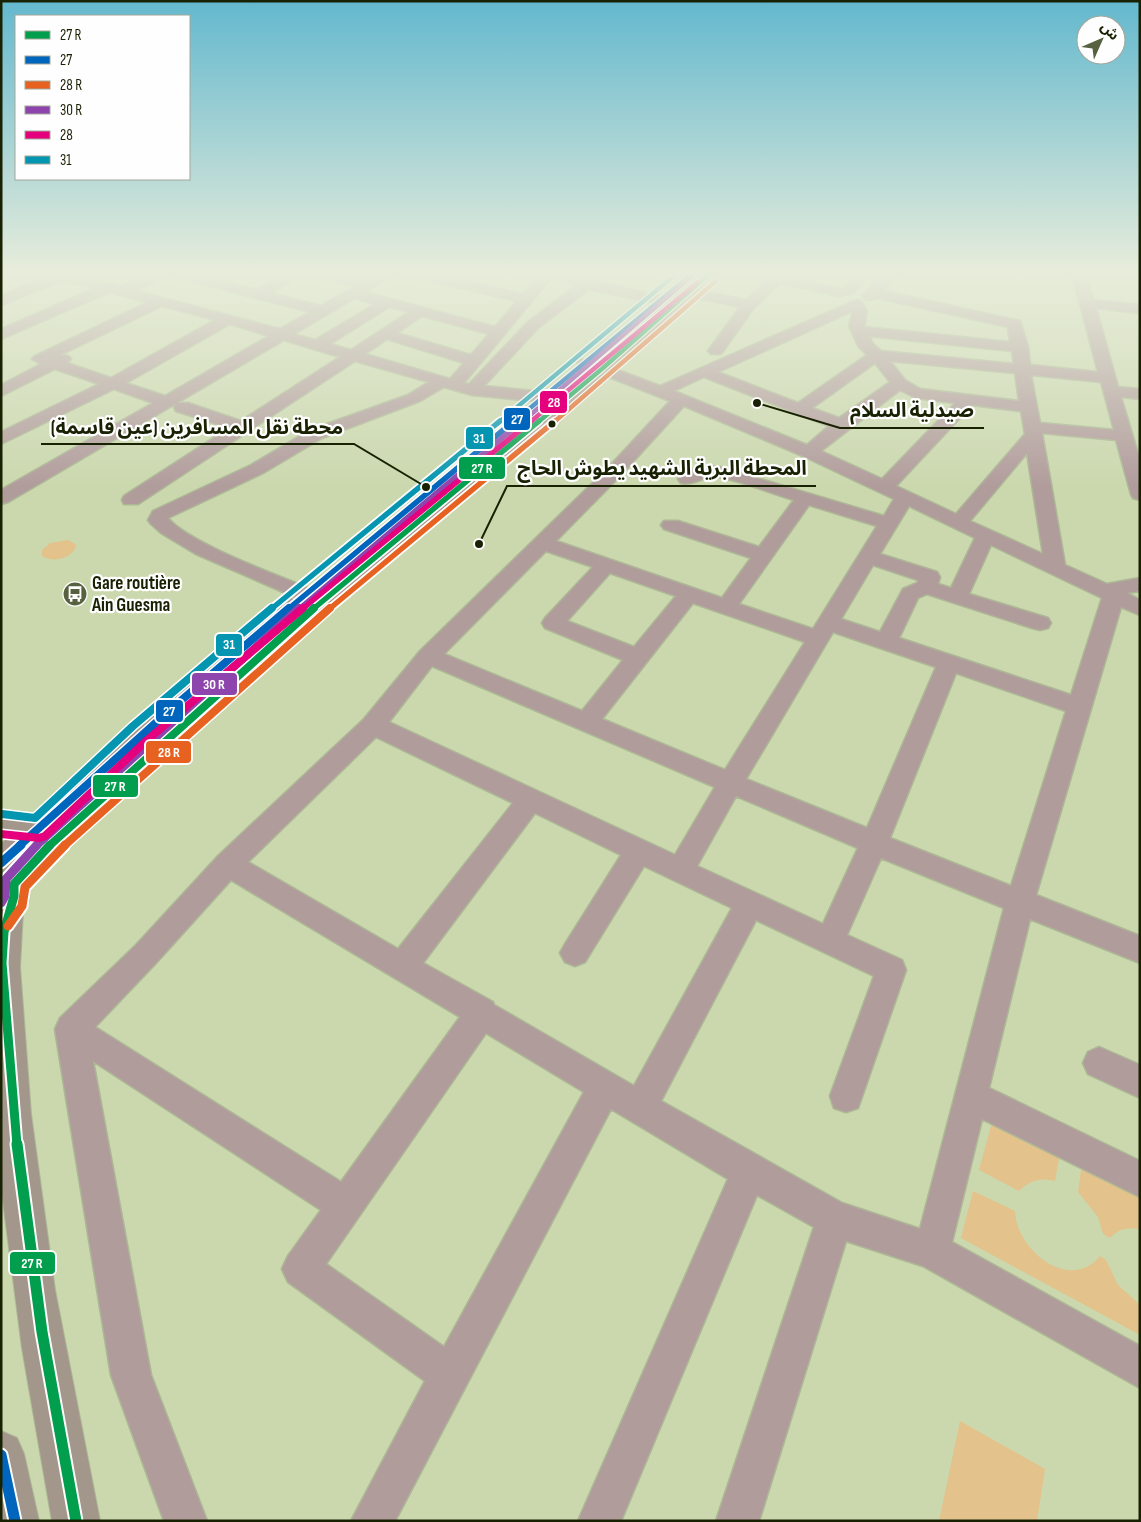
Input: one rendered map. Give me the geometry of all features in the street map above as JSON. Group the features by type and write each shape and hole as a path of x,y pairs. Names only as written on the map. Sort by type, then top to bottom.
{"highway":[{"path":"1,824 39,828"},
{"path":"5,891 2,951 12,1110 52,1400 76,1521"},
{"path":"1,1454 15,1521"}],"main road":[{"path":"5,891 39,828 139,734 304,594 544,397 591,368 615,345"},
{"path":"5,891 51,844 323,600 591,368 620,345"}],"street":[{"path":"1,379 47,361 80,345"},
{"path":"1,439 114,383 182,345"},
{"path":"1,498 17,489 42,486 276,345"},
{"path":"317,345 472,390 544,397"},
{"path":"131,500 369,345"},
{"path":"421,345 474,361"},
{"path":"304,594 208,551 168,529 158,520 160,515 265,465 316,434 414,398 448,383 474,361 487,345"},
{"path":"472,390 514,345"},
{"path":"716,351 720,345"},
{"path":"682,365 730,345"},
{"path":"71,1029 146,954 228,864 373,724 428,656 541,542 613,473 669,393 702,371 762,345"},
{"path":"861,345 872,351 1024,370 1110,385 1140,394"},
{"path":"868,345 899,383 916,393 1030,407"},
{"path":"1000,345 1020,347 1055,567"},
{"path":"1098,345 1131,445 1140,494"},
{"path":"800,409 872,351"},
{"path":"47,361 242,427"},
{"path":"1,391 47,361"},
{"path":"591,368 669,393 810,452 1140,608"},
{"path":"591,368 669,393"},
{"path":"702,371 841,425"},
{"path":"810,452 841,425 899,383"},
{"path":"884,488 968,400"},
{"path":"1034,430 1131,445"},
{"path":"958,523 1034,430"},
{"path":"687,479 701,471 720,472 890,524"},
{"path":"726,607 805,498"},
{"path":"680,871 731,782 890,524 904,498"},
{"path":"671,525 764,555"},
{"path":"957,597 986,535"},
{"path":"541,542 726,607 824,631 886,642 1079,706"},
{"path":"869,557 930,577 926,587"},
{"path":"607,564 553,623 638,657"},
{"path":"1110,593 1140,584"},
{"path":"886,642 910,594 926,587 1040,623"},
{"path":"932,1251 1020,901 1079,706 1110,593"},
{"path":"585,723 689,594"},
{"path":"428,656 874,843 1140,950"},
{"path":"830,940 874,843 949,663"},
{"path":"373,724 891,970 846,1096"},
{"path":"403,966 530,800"},
{"path":"575,953 638,851"},
{"path":"228,864 482,1012 750,1172 835,1219 932,1251 1140,1368"},
{"path":"640,1107 750,903"},
{"path":"450,1376 301,1269 482,1012"},
{"path":"71,1029 346,1206"},
{"path":"71,1029 132,1376 186,1521"},
{"path":"1099,1063 1140,1082"},
{"path":"372,1521 605,1087"},
{"path":"971,1096 1140,1180"},
{"path":"599,1521 750,1172"},
{"path":"737,1521 835,1219"}],"shaded area":[{"path":"68,540 75,544 76,547 66,557 51,559 42,556 42,550 50,543"},
{"path":"993,1119 1060,1153 1055,1181 1044,1179 1035,1181 1019,1191 979,1170"},
{"path":"1082,1163 1140,1192 1140,1229 1124,1229 1110,1238 1103,1234 1098,1217 1078,1192"},
{"path":"973,1191 1015,1211 1018,1226 1024,1240 1034,1252 1047,1262 1060,1268 1074,1270 1088,1266 1100,1256 1106,1260 1118,1285 1140,1305 1140,1335 961,1238"},
{"path":"960,1421 1045,1469 1037,1521 939,1521"}],"transit line":[{"name":"31","path":"2,814 35,818 133,726 298,586 427,482 591,345"},
{"name":"27","path":"1,863 170,710 256,636 606,345"},
{"path":"1,903 5,896 6,879 44,837 316,593 613,345"},
{"name":"28","path":"1,834 39,838 45,836 146,741 310,602 439,498 622,345"},
{"path":"76,1521 42,1332 24,1206 10,1079 3,952 4,932 14,896 14,884 51,844 323,600 629,345"},
{"path":"8,926 22,906 25,887 58,851 330,608 644,345"},
{"name":"27","path":"1,1455 15,1521"}],"place":[{"name":"صيدلية السلام","path":"757,403"},
{"name":"محطة نقل المسافرين (عين قاسمة)","path":"426,487"},
{"name":"المحطة البرية الشهيد يطوش الحاج","path":"479,544"},
{"name":"Gare routière Ain Guesma","path":"75,594"}]}
